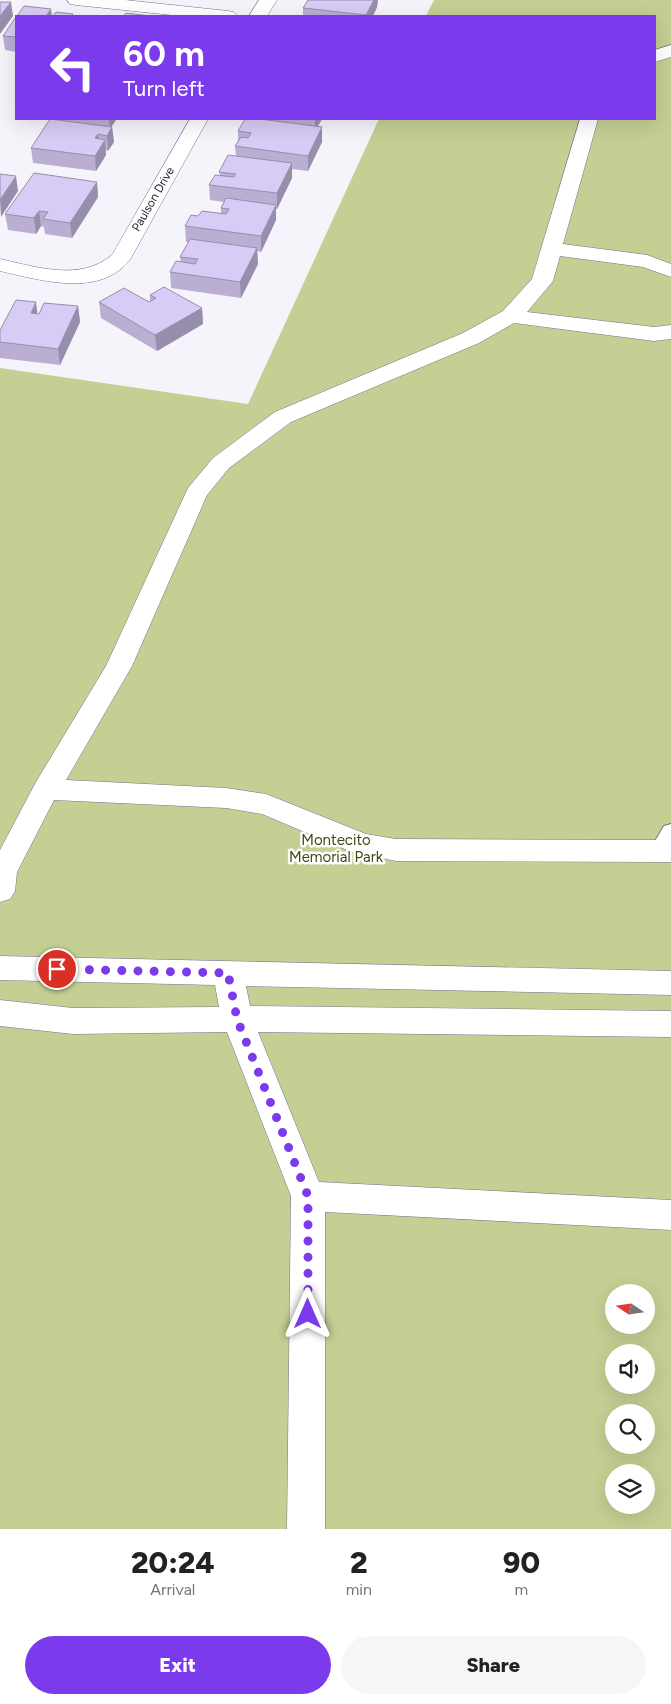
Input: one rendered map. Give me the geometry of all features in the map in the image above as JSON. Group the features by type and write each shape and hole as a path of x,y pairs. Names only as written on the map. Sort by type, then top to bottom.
{"street":[{"path":"76,0 218,15"},
{"path":"259,15 268,0"},
{"path":"656,56 671,50"},
{"name":"Paulson Drive","path":"0,265 60,278 81,278 117,263 126,252 129,240 198,120"},
{"path":"0,892 3,872 46,789 119,666 196,493 221,463 284,417 471,338 511,316 542,281 589,120"},
{"path":"551,249 648,262 671,272"},
{"path":"511,316 654,334 671,332"},
{"path":"46,789 226,798 266,804 362,844 396,850 667,844"},
{"path":"0,968 671,983"},
{"path":"228,973 237,1019 308,1196 306,1529"},
{"path":"0,1013 73,1021 237,1019 671,1024"},
{"path":"308,1196 671,1215"}],"green space":[{"name":"Montecito Memorial Park","path":"434,0 671,0 671,1529 0,1529 0,368 248,404 379,120 656,120 656,15 426,15"}],"building":[{"path":"308,0 374,0 366,15 303,8"},
{"path":"0,2 11,2 0,16"},
{"path":"24,6 51,9 47,15 18,15"},
{"path":"56,12 73,14 72,15 54,15"},
{"path":"126,13 142,15 125,15"},
{"path":"15,18 15,37 3,36"},
{"path":"49,120 112,127 107,136 98,134 95,138 105,140 95,156 31,148"},
{"path":"244,120 268,120 322,127 308,156 235,146 241,137 248,138 251,133 238,131"},
{"path":"228,155 292,163 277,193 209,185 215,175 234,177 236,174 219,172"},
{"path":"34,173 97,182 70,223 43,219 48,212 39,211 34,218 5,214"},
{"path":"0,174 16,176 0,200"},
{"path":"226,198 276,205 261,236 185,226 191,215 198,216 202,211 226,214 229,209 221,208"},
{"path":"190,239 257,248 240,282 170,272 176,261 195,264 198,259 180,257"},
{"path":"164,287 202,308 155,335 99,302 124,288 149,302 156,298 150,295"},
{"path":"16,300 36,302 31,313 39,314 44,303 78,306 58,349 0,342 0,330"}],"route":[{"path":"57,969 228,973 237,1019 308,1196 308,1314"}]}
